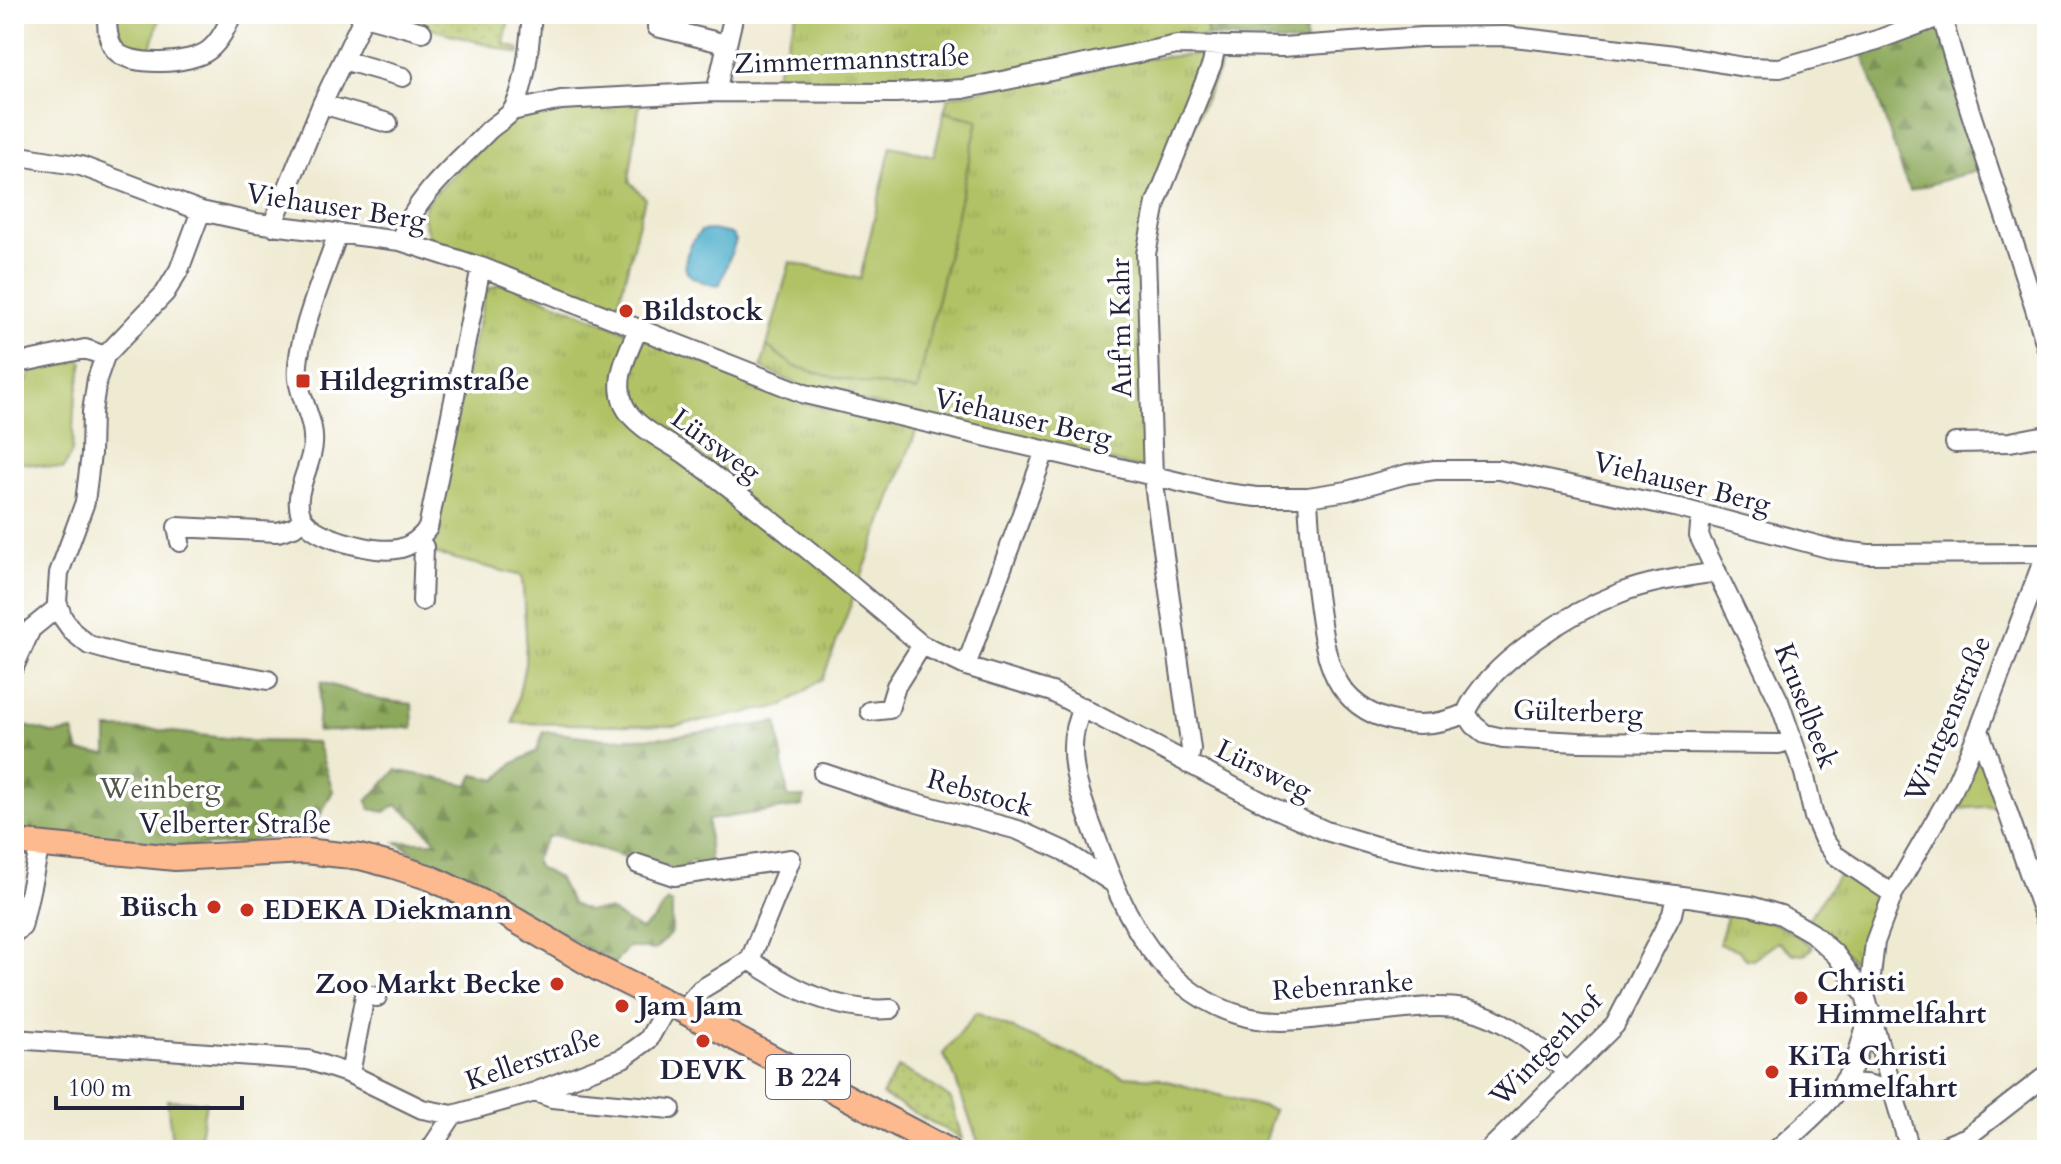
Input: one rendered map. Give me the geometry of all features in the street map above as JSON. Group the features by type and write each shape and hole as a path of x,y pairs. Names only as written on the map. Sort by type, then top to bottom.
{"main road":[{"name":"B 224","path":"14,842 40,845"},
{"name":"Velberter Straße","path":"40,845 175,858 305,851 360,857 431,878 471,896 597,968 947,1150"}],"street":[{"path":"107,14 112,47 119,54 127,58 183,61 212,48 232,14"},
{"path":"400,241 407,221 420,200 494,125 512,111 527,60 532,14"},
{"path":"716,92 734,14"},
{"path":"272,226 322,104 364,16 422,32"},
{"path":"1945,16 1986,167 2027,280 2047,349"},
{"name":"Zimmermannstraße","path":"512,111 561,100 716,92 896,93 963,89 1177,45 1282,47 1409,37 1505,36 1675,55 1744,67 1780,68 1945,16"},
{"path":"657,27 726,44"},
{"name":"Auf'm Kahr","path":"1188,764 1191,749 1153,477 1146,254 1149,230 1173,157 1212,64 1216,45"},
{"path":"343,60 403,77"},
{"path":"322,104 388,123"},
{"name":"Viehauser Berg","path":"14,155 81,166 201,211 272,226 400,241 481,267 805,394 1243,496 1308,497 1435,470 1499,470 1701,515 1835,550 1868,554 2046,553"},
{"path":"201,211 179,270 165,293 105,356 97,379 92,412 85,502 59,573 58,607 73,632 89,645 125,655 268,680"},
{"path":"338,233 300,351 298,379 313,430 311,460 299,505 303,519 318,531 367,548 394,551 409,548 428,528 481,267"},
{"name":"Lürsweg","path":"638,329 625,361 620,387 629,414 709,472 922,645 966,666 1052,692 1272,807 1326,831 1376,846 1468,865 1751,906 1781,915 1802,926 1836,955 1865,995 1910,1150"},
{"path":"14,364 85,349 105,356"},
{"path":"1955,443 2010,442 2047,435"},
{"path":"966,666 1045,451"},
{"path":"1308,497 1310,541 1325,655 1336,679 1360,707 1409,725 1433,724 1466,713 1480,689 1506,664 1584,610 1637,587 1717,572"},
{"name":"Kruselbeek","path":"1701,515 1699,536 1779,701 1804,773 1814,817 1824,840 1835,855 1893,894"},
{"path":"180,542 177,527 278,532 294,527 303,519"},
{"path":"419,540 424,547 422,601"},
{"name":"Wintgenstraße","path":"1865,995 1875,942 1893,894 1954,788 2046,553"},
{"path":"14,667 31,629 58,607"},
{"path":"870,711 889,709 896,686 922,645"},
{"name":"Rebenranke","path":"1083,707 1072,732 1072,752 1088,815 1113,883 1154,959 1179,984 1210,1003 1248,1018 1282,1020 1434,1008 1464,1009 1495,1019 1526,1037 1567,1072"},
{"name":"Gülterberg","path":"1466,713 1485,734 1503,738 1779,744 1792,740"},
{"path":"1979,730 2047,924"},
{"name":"Rebstock","path":"823,773 895,797 1018,830 1064,851 1113,883"},
{"path":"18,930 40,845"},
{"path":"638,864 674,876 791,859 750,960 675,1006"},
{"name":"Wintgenhof","path":"1489,1150 1606,1036 1620,1017 1672,914 1676,896"},
{"path":"750,960 784,984 817,998 871,1011 891,1009"},
{"path":"350,1074 365,995 377,997"},
{"name":"Kellerstraße","path":"14,1039 308,1060 350,1074 422,1109 453,1115 535,1092 635,1051 648,1040 675,1006"},
{"path":"1776,1150 1839,1088 1852,1069 1864,1026 1872,1013"},
{"path":"1935,1150 1967,1137 2047,1075"},
{"path":"1839,1088 1865,1082 1893,1093"},
{"path":"535,1092 552,1098 671,1109"},
{"path":"430,1150 453,1115"}],"green space":[{"path":"117,14 160,14 150,53 142,52 143,46 137,45 136,52 130,50 121,42"},
{"path":"379,14 510,14 504,44 520,49 520,54"},
{"path":"797,14 1204,14 1208,36 980,82 771,87"},
{"path":"1204,14 1305,14 1306,44 1208,36"},
{"path":"1942,21 1986,167 1909,191 1861,48"},
{"path":"1229,48 1143,236 1148,470 806,388 761,368 767,346 794,366 832,377 917,391 978,120 944,112 948,97 1139,59 1202,54"},
{"path":"640,101 629,181 645,198 616,314 462,255 429,237 422,214 428,200 511,117 562,105"},
{"path":"944,112 978,120 917,391 832,377 794,366 767,346 790,262 860,279 891,146 934,156"},
{"path":"504,282 800,402 917,429 823,678 783,706 674,726 513,723 525,664 522,576 428,552 486,290"},
{"path":"77,358 83,362 74,408 72,452 63,469 14,461 14,414 31,371"},
{"path":"321,682 380,700 412,704 413,729 395,727 317,732"},
{"path":"777,722 788,797 805,797 802,806 708,820 710,868 696,867 693,860 675,872 557,836 547,837 535,859 538,867 558,878 572,904 587,911 609,910 641,930 667,901 672,904 672,932 655,950 628,947 614,964 396,842 437,842 396,805 385,812 370,809 367,801 396,770 469,785 474,775 497,780 512,764 537,751 543,731 606,739 667,737"},
{"name":"Weinberg","path":"14,723 56,734 73,731 79,752 107,754 107,729 156,730 251,741 317,742 333,791 315,825 245,843 181,847 14,830"},
{"path":"1980,760 1997,806 1956,809 1976,762"},
{"path":"1842,870 1882,896 1863,940 1862,972 1840,947 1808,919"},
{"path":"1729,911 1774,923 1813,947 1805,955 1794,954 1778,942 1753,960 1746,959 1739,950 1719,944"},
{"path":"976,1013 1123,1076 1156,1078 1274,1110 1262,1150 981,1150 952,1070 943,1054"},
{"path":"898,1067 951,1099 962,1139 882,1095"},
{"path":"167,1100 206,1102 200,1136 195,1136 190,1150 173,1150"}],"water":[{"path":"701,231 731,234 736,240 720,284 716,286 692,277 686,267 687,255 695,239"}],"place":[{"name":"Bildstock","path":"626,311"},
{"name":"Hildegrimstraße","path":"303,381"},
{"name":"Büsch","path":"214,907"},
{"name":"EDEKA Diekmann","path":"247,910"},
{"name":"Zoo Markt Becke","path":"557,984"},
{"name":"Christi Himmelfahrt","path":"1801,998"},
{"name":"Jam Jam","path":"622,1006"},
{"name":"DEVK","path":"703,1041"},
{"name":"KiTa Christi Himmelfahrt","path":"1772,1072"}]}
